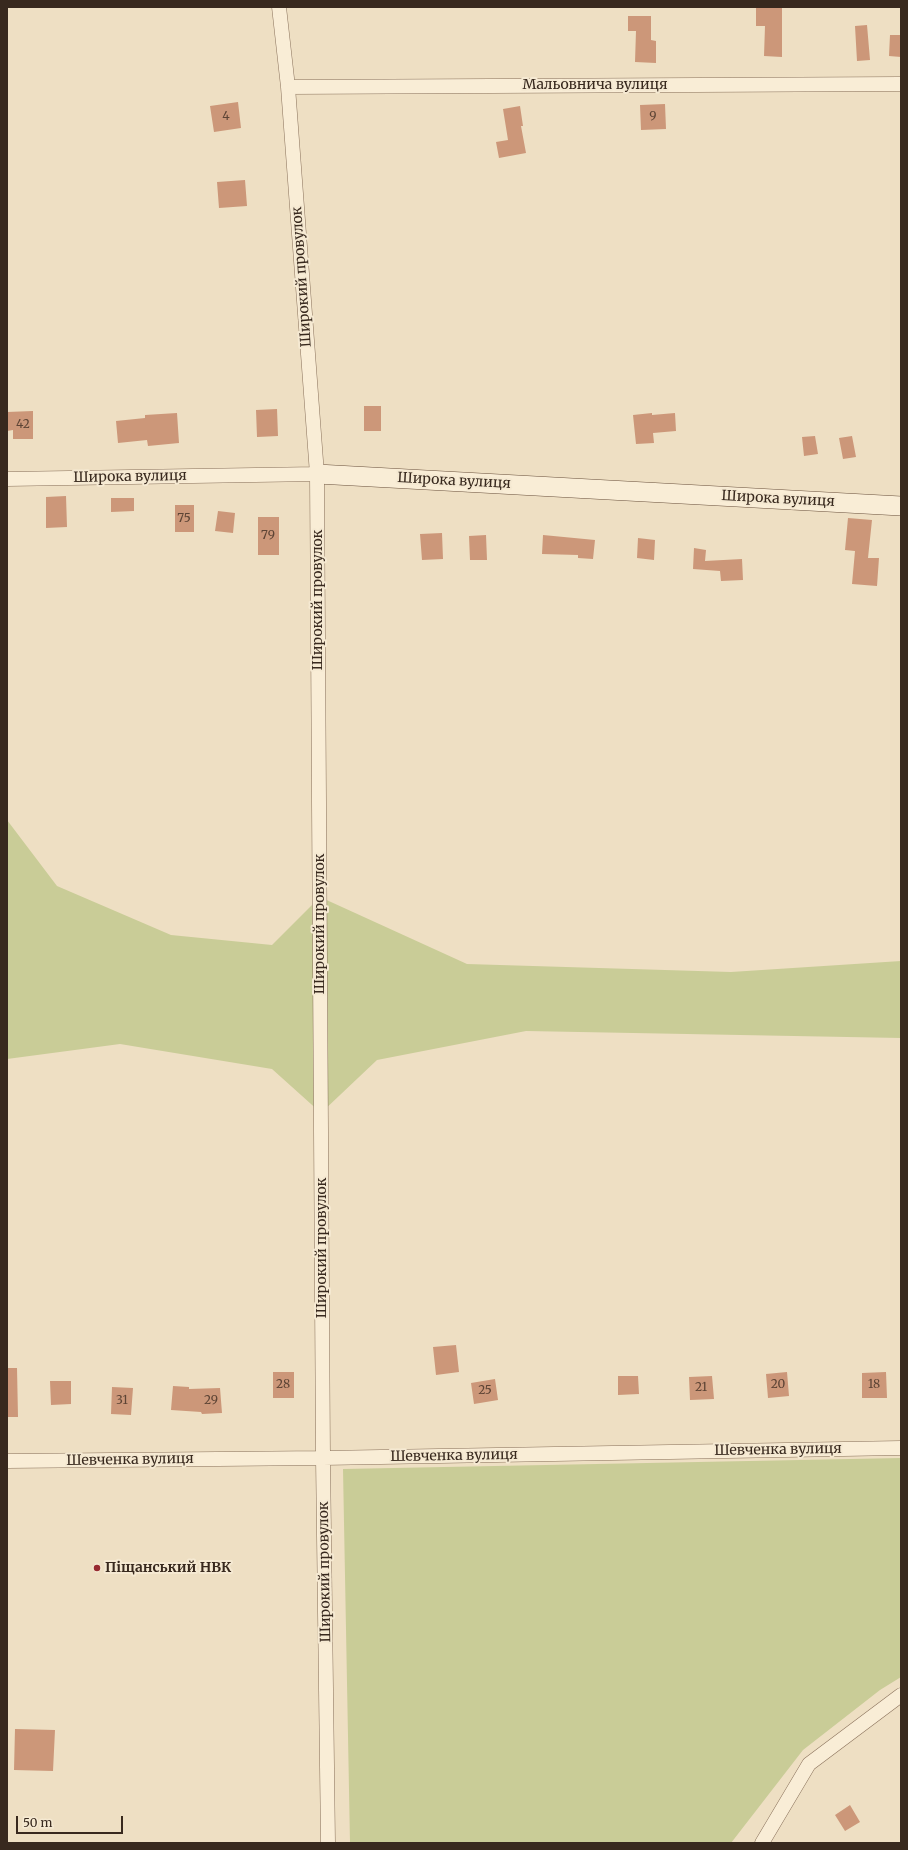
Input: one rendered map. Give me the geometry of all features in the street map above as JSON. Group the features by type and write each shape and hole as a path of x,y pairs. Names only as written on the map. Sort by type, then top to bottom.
{"street":[{"name":"Широкий провулок","path":"279,7 288,87 317,474 323,1458 328,1843"},
{"name":"Мальовнича вулиця","path":"288,87 901,84"},
{"name":"Широка вулиця","path":"7,479 317,474 901,506"},
{"name":"Шевченка вулиця","path":"7,1462 901,1448"},
{"path":"762,1843 809,1764 901,1695"}],"green space":[{"path":"7,820 57,886 171,935 272,945 320,897 467,964 731,972 901,961 901,1038 526,1031 377,1060 321,1113 272,1069 120,1044 7,1059"},
{"path":"901,1458 901,1677 880,1690 803,1750 731,1843 350,1843 343,1469"}],"building":[{"path":"756,8 782,8 782,57 764,56 765,26 756,26"},
{"path":"628,16 651,16 651,40 656,41 656,63 635,62 636,31 628,31"},
{"path":"867,25 870,60 857,61 855,26"},
{"path":"890,35 901,35 901,57 889,56"},
{"path":"238,102 241,128 214,132 210,106"},
{"path":"665,104 666,129 641,130 640,105"},
{"path":"520,106 523,126 521,126 526,153 499,158 496,142 508,140 503,109"},
{"path":"245,180 247,206 219,208 217,182"},
{"path":"364,406 381,406 381,431 364,431"},
{"path":"277,409 278,436 257,437 256,410"},
{"path":"33,411 33,439 13,439 13,430 7,431 7,412"},
{"path":"177,413 179,443 148,446 147,440 118,443 116,421 145,418 145,415"},
{"path":"652,413 652,415 675,413 676,431 653,433 654,443 636,444 633,415"},
{"path":"815,436 818,454 804,456 802,437"},
{"path":"852,436 856,457 843,459 839,438"},
{"path":"66,496 67,527 46,528 46,497"},
{"path":"111,498 134,498 134,511 111,512"},
{"path":"175,505 194,505 194,532 175,532"},
{"path":"218,511 235,513 233,533 215,531"},
{"path":"258,517 279,517 279,555 258,555"},
{"path":"848,518 872,520 868,558 879,558 877,586 852,584 855,551 845,550"},
{"path":"442,533 443,559 422,560 420,534"},
{"path":"486,535 487,560 470,560 469,536"},
{"path":"543,535 595,540 593,559 578,558 578,555 542,554"},
{"path":"638,538 655,540 654,560 637,558"},
{"path":"694,548 706,550 705,561 742,559 743,580 721,581 720,571 693,569"},
{"path":"456,1345 459,1372 436,1375 433,1347"},
{"path":"7,1368 17,1368 18,1417 7,1417"},
{"path":"273,1372 294,1372 294,1398 273,1398"},
{"path":"787,1372 789,1396 768,1398 766,1374"},
{"path":"886,1372 887,1398 862,1398 862,1373"},
{"path":"618,1376 638,1376 639,1394 618,1395"},
{"path":"712,1376 714,1399 690,1400 689,1377"},
{"path":"495,1379 498,1400 474,1404 471,1383"},
{"path":"50,1381 71,1381 71,1404 51,1405"},
{"path":"173,1386 189,1387 189,1389 220,1388 222,1413 202,1414 201,1412 171,1410"},
{"path":"112,1387 133,1388 131,1415 111,1414"},
{"path":"15,1729 55,1730 53,1771 14,1770"},
{"path":"850,1805 860,1822 845,1831 835,1815"}],"place":[{"name":"Піщанський НВК","path":"97,1568"}]}
